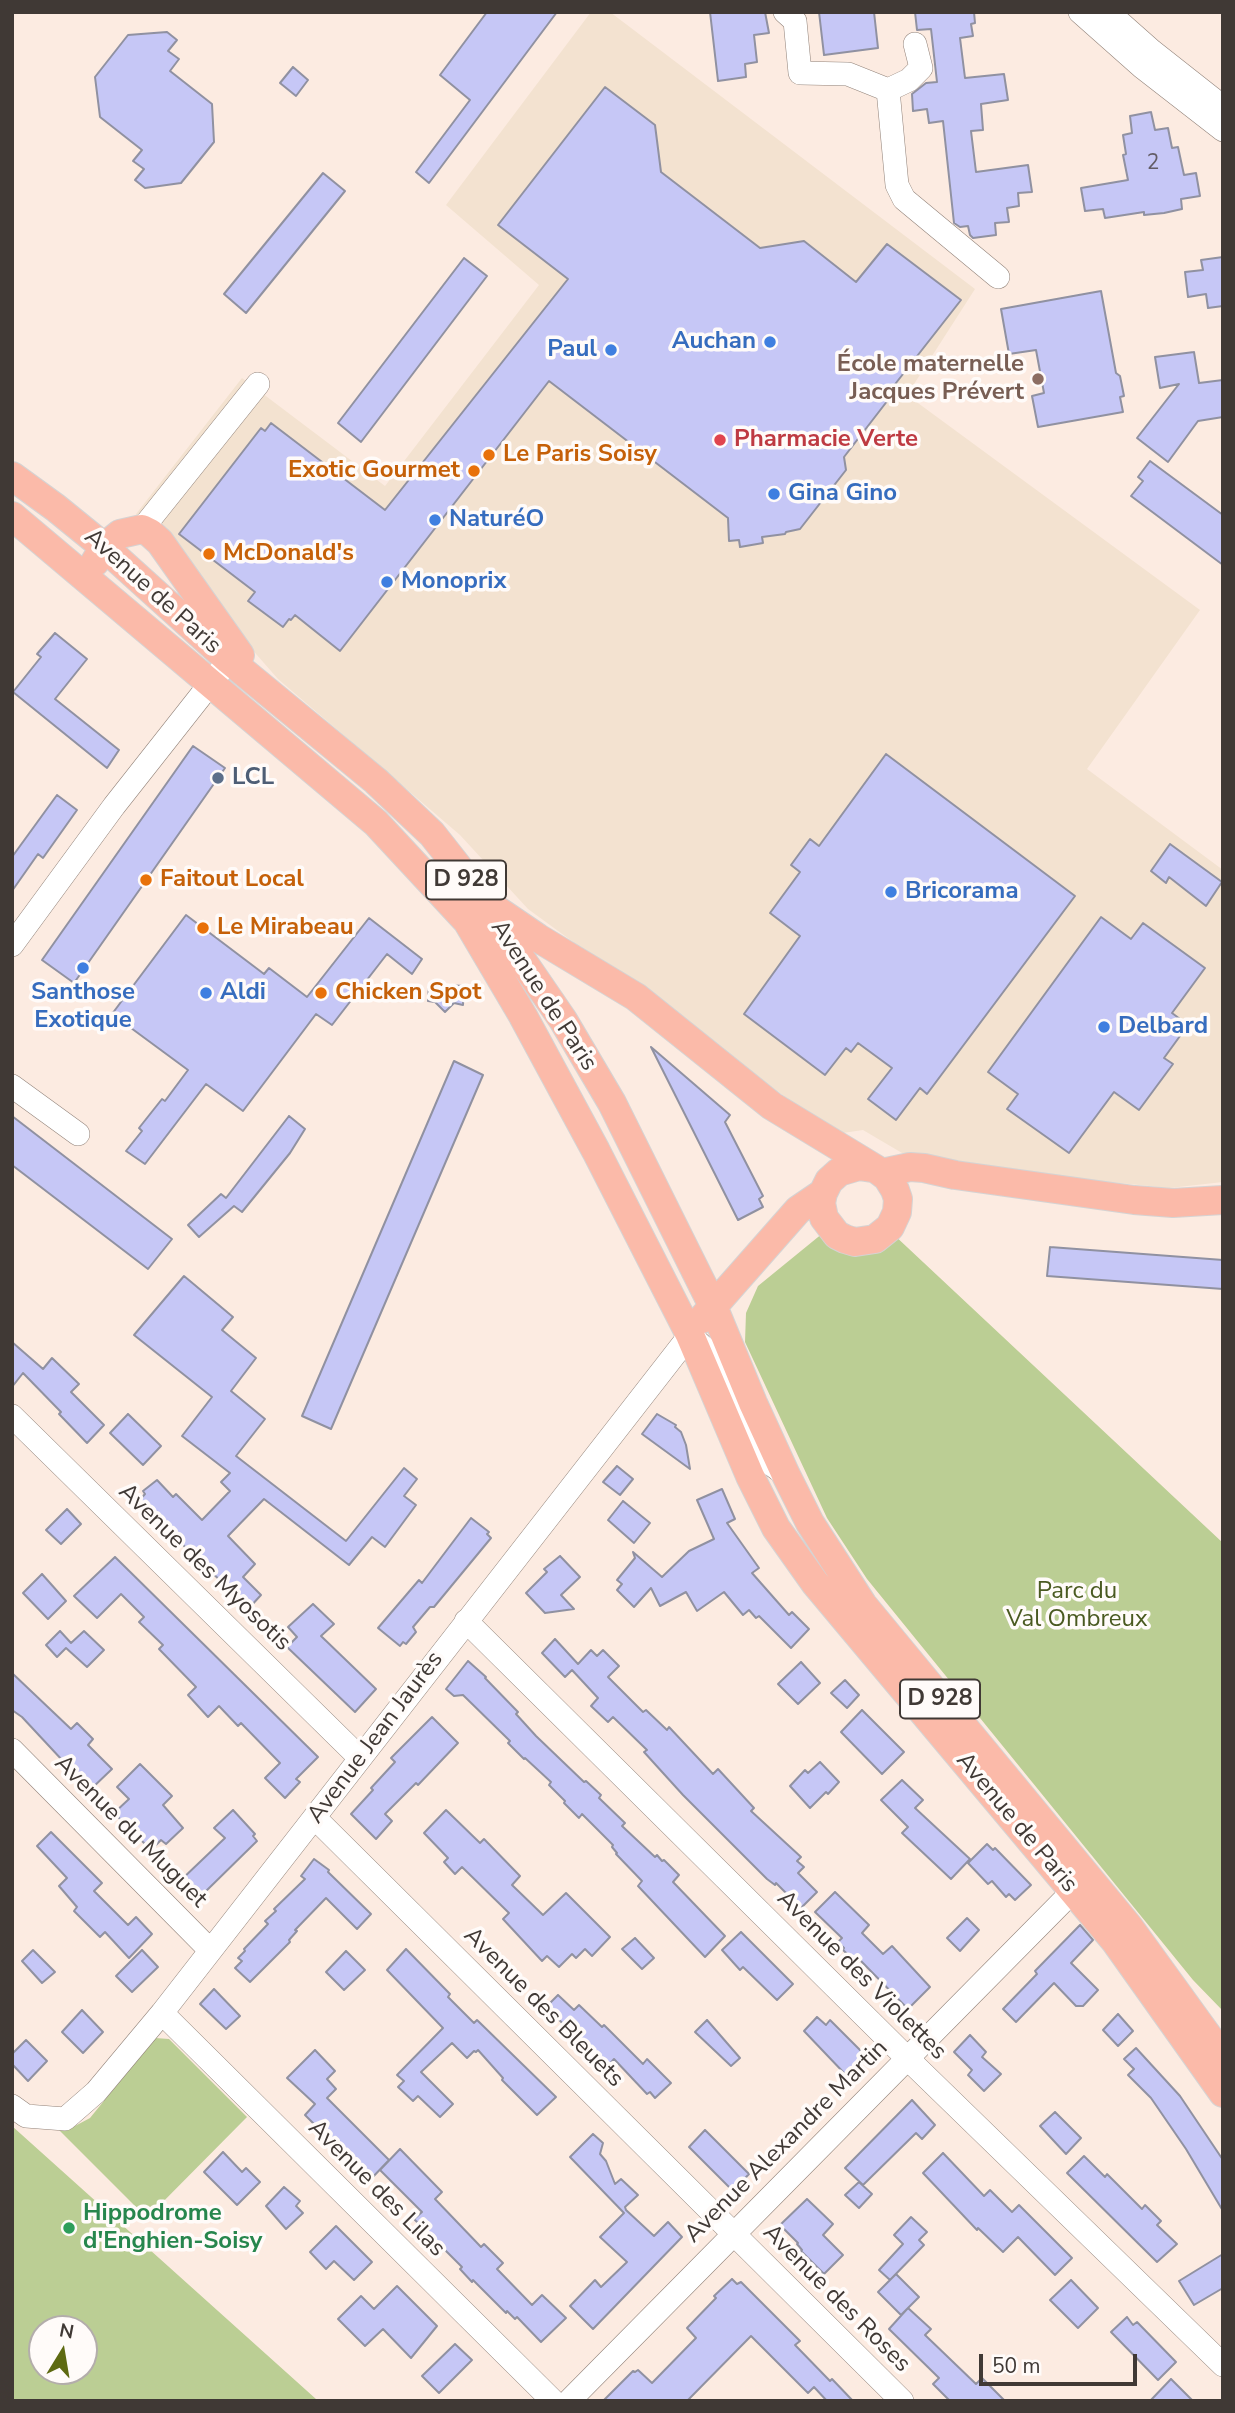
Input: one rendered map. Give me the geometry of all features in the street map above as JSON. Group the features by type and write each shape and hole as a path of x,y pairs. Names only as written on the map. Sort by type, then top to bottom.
{"main road":[{"name":"Avenue de Paris","path":"12,476 74,522 122,537 229,660 376,781 432,834 563,1020 612,1103 713,1306 786,1475 810,1523 863,1605 1129,1927 1223,2057"},
{"name":"Avenue de Paris","path":"12,516 376,823 467,921 523,1016 596,1151 690,1335 750,1476 776,1528 815,1583 1115,1941 1223,2092"},
{"path":"87,579 122,537 160,542 264,689"},
{"path":"478,897 538,938 636,997 772,1107 877,1170 892,1183 898,1199 895,1220 883,1234 874,1239 855,1242 845,1239 836,1235 826,1223 821,1208 823,1193 829,1181 839,1171 852,1166 877,1170 917,1168 1173,1203 1223,1200"},
{"path":"523,1016 580,1081 684,1287 713,1306"},
{"path":"898,1199 920,1185 955,1175"},
{"name":"Avenue Jean Jaurès","path":"690,1335 798,1210 823,1193"},
{"path":"763,1252 806,1229 826,1223"}],"street":[{"path":"1080,12 1142,66 1223,130"},
{"path":"1108,12 1223,107"},
{"path":"790,17 800,73 848,74 888,90 909,80 921,68 915,44"},
{"path":"888,90 897,185 904,199 998,277"},
{"path":"122,537 258,384"},
{"path":"12,945 114,807 229,660"},
{"path":"12,1086 78,1134"},
{"name":"Avenue de Paris","path":"690,1335 712,1355 719,1366 740,1408 758,1455 786,1475"},
{"name":"Avenue Jean Jaurès","path":"12,2106 26,2116 65,2119 96,2092 162,2013 690,1335"},
{"name":"Avenue des Myosotis","path":"12,1416 360,1758"},
{"name":"Avenue des Violettes","path":"466,1620 907,2058 1223,2365"},
{"name":"Avenue du Muguet","path":"12,1750 210,1950"},
{"name":"Avenue des Bleuets","path":"315,1818 733,2234"},
{"name":"Avenue Alexandre Martin","path":"569,2401 1073,1891"},
{"name":"Avenue des Lilas","path":"162,2013 553,2401"},
{"name":"Avenue des Roses","path":"733,2234 902,2401"}],"shaded area":[{"path":"591,12 610,12 975,289 907,395 1200,610 1087,769 1223,870 1223,1182 1169,1188 919,1163 863,1130 836,1134 528,909 460,835 278,679 136,514 242,378 385,486 539,285 446,205"}],"green space":[{"name":"Parc du Val Ombreux","path":"823,1233 892,1233 1223,1543 1223,2011 1193,1980 867,1579 827,1518 745,1342 746,1313 758,1286"},
{"path":"155,2038 169,2039 247,2117 147,2218 59,2130 90,2118"},
{"name":"Hippodrome d'Enghien-Soisy","path":"12,2126 318,2401 12,2401"}],"building":[{"path":"487,12 557,12 429,183 416,172 470,100 440,75"},
{"path":"710,12 765,12 769,33 754,35 757,62 745,64 746,77 718,81"},
{"path":"819,12 874,12 878,48 824,55"},
{"path":"915,12 974,12 975,23 971,24 973,36 960,38 965,78 1004,74 1008,100 981,104 983,130 971,131 976,172 1028,165 1032,192 1018,193 1019,206 1007,208 1009,222 995,223 996,235 973,238 968,226 960,227 954,223 943,121 929,123 927,109 913,111 912,94 926,83 937,82 931,29 917,30"},
{"path":"167,32 177,40 168,51 179,59 170,71 212,104 214,142 181,183 145,188 135,180 144,169 133,161 142,150 100,117 95,77 128,35"},
{"path":"293,67 308,80 296,96 280,83"},
{"path":"605,87 655,125 661,172 760,248 804,241 856,282 887,244 961,300 885,397 888,400 844,457 846,470 800,529 762,537 763,543 740,547 739,540 729,541 728,518 549,381 340,651 295,615 283,627 248,601 255,592 179,534 261,428 265,431 271,423 385,510 568,279 498,225"},
{"path":"1151,112 1155,130 1168,128 1172,148 1178,147 1184,175 1196,173 1200,196 1181,199 1182,209 1164,213 1144,215 1144,212 1105,218 1103,209 1085,211 1081,188 1128,180 1123,155 1126,154 1123,135 1132,133 1130,116"},
{"path":"323,173 345,191 246,313 224,294"},
{"path":"1223,257 1223,306 1208,308 1206,294 1188,297 1185,272 1203,270 1201,260"},
{"path":"464,258 487,276 361,442 338,423"},
{"path":"1101,291 1116,373 1120,376 1124,396 1120,397 1123,412 1038,427 1032,396 1044,393 1036,350 1009,354 1001,309"},
{"path":"1194,352 1199,383 1223,380 1223,417 1198,421 1168,462 1137,438 1179,384 1160,388 1155,357"},
{"path":"1150,461 1223,515 1223,565 1131,496 1143,481 1138,477"},
{"path":"55,633 87,659 55,699 119,750 107,768 13,692 41,657 37,654"},
{"path":"193,746 225,768 74,983 42,960"},
{"name":"Bricorama","path":"886,754 1075,896 927,1094 920,1088 896,1120 868,1099 892,1068 858,1043 851,1052 846,1048 825,1075 744,1014 800,936 770,913 800,872 791,865 810,839 819,846"},
{"path":"57,795 77,810 43,858 38,854 12,891 12,857"},
{"path":"1170,844 1222,882 1206,906 1169,877 1166,883 1151,871"},
{"path":"186,915 264,974 269,968 307,997 369,918 422,959 412,974 387,954 332,1025 316,1014 243,1111 206,1084 145,1164 126,1151 142,1131 139,1128 162,1099 165,1101 188,1070 112,1014"},
{"path":"1101,917 1131,939 1143,923 1205,968 1172,1013 1188,1025 1164,1058 1173,1064 1139,1110 1114,1092 1069,1153 1007,1109 1018,1094 988,1072"},
{"path":"429,984 464,986 463,1005 454,1003 445,1012 435,1002 428,1001"},
{"path":"651,1047 730,1115 725,1122 763,1196 759,1199 763,1207 738,1220"},
{"path":"454,1061 483,1075 331,1429 302,1416"},
{"path":"12,1116 172,1239 148,1269 12,1165"},
{"path":"289,1116 305,1129 290,1153 242,1212 234,1206 199,1237 188,1225 221,1194 226,1198"},
{"path":"1050,1247 1223,1260 1223,1289 1047,1276"},
{"path":"184,1276 233,1317 222,1330 256,1358 231,1391 265,1419 236,1456 346,1541 404,1468 417,1479 404,1496 416,1505 385,1547 372,1537 349,1565 264,1499 228,1536 255,1564 243,1577 261,1595 249,1608 138,1502 145,1494 143,1491 157,1480 173,1497 176,1494 202,1520 230,1491 221,1482 230,1473 182,1436 212,1397 134,1335"},
{"path":"12,1342 43,1369 52,1358 79,1384 71,1392 104,1425 87,1443 23,1373 12,1387"},
{"path":"128,1414 161,1446 143,1465 110,1433"},
{"path":"657,1414 676,1425 681,1432 690,1469 642,1434"},
{"path":"617,1466 633,1479 620,1495 603,1482"},
{"path":"722,1489 735,1519 727,1523 759,1568 752,1573 789,1615 792,1612 809,1629 791,1648 759,1616 756,1618 749,1610 743,1615 724,1592 697,1611 686,1592 660,1606 651,1588 634,1607 617,1590 622,1584 617,1580 635,1558 633,1552 662,1577 689,1551 714,1539 697,1500"},
{"path":"623,1501 650,1523 634,1543 608,1520"},
{"path":"67,1509 81,1524 61,1544 46,1530"},
{"path":"471,1518 489,1532 487,1534 491,1538 434,1607 430,1607 413,1627 416,1632 406,1644 403,1642 400,1646 378,1628 419,1580 422,1583"},
{"path":"560,1556 580,1577 561,1595 574,1609 545,1613 526,1593 547,1572 544,1569"},
{"path":"115,1557 318,1757 296,1779 300,1782 285,1798 265,1778 280,1763 241,1723 238,1726 219,1706 208,1717 188,1695 196,1687 159,1649 163,1645 139,1622 144,1617 121,1594 97,1618 74,1596"},
{"path":"42,1574 66,1601 48,1619 23,1593"},
{"path":"313,1604 334,1624 321,1636 376,1689 355,1712 287,1647 297,1637 288,1627"},
{"path":"60,1631 71,1643 84,1631 104,1650 87,1667 66,1648 57,1657 46,1645"},
{"path":"555,1639 578,1664 591,1650 597,1656 603,1650 619,1666 608,1677 643,1712 646,1710 667,1730 669,1727 713,1774 718,1769 754,1808 751,1811 801,1857 797,1861 804,1867 798,1873 817,1892 801,1908 776,1883 775,1885 767,1879 683,1795 644,1752 647,1750 613,1717 608,1722 591,1706 598,1698 572,1670 565,1677 542,1653"},
{"path":"468,1661 518,1712 516,1714 536,1736 601,1795 599,1798 625,1823 622,1826 679,1875 673,1882 725,1936 705,1957 638,1886 642,1881 616,1854 613,1845 582,1814 579,1818 564,1803 549,1785 551,1782 524,1759 508,1743 510,1741 463,1695 454,1696 446,1689"},
{"path":"801,1662 820,1683 798,1704 778,1684"},
{"path":"12,1673 71,1729 77,1723 93,1739 88,1745 112,1769 90,1790 22,1717 12,1710"},
{"path":"845,1680 859,1695 847,1708 831,1693"},
{"path":"862,1710 904,1752 882,1774 841,1732"},
{"path":"432,1717 458,1743 418,1785 416,1783 385,1814 392,1821 376,1839 351,1814 395,1762 391,1758"},
{"path":"820,1762 839,1782 810,1808 790,1786 805,1770 808,1773"},
{"path":"140,1764 172,1796 163,1805 183,1828 166,1844 161,1840 151,1850 114,1813 129,1799 117,1787"},
{"path":"902,1780 923,1800 915,1808 970,1859 951,1879 902,1833 908,1827 881,1800"},
{"path":"233,1810 255,1834 253,1836 257,1841 202,1895 197,1889 192,1894 180,1881 225,1838 214,1828"},
{"path":"446,1810 480,1843 484,1839 520,1876 512,1885 543,1915 566,1893 610,1937 592,1956 585,1949 576,1958 572,1954 559,1967 547,1956 542,1961 503,1919 509,1913 462,1867 455,1874 444,1862 448,1858 424,1833"},
{"path":"51,1832 102,1883 94,1891 128,1925 136,1917 152,1934 129,1958 105,1932 100,1937 74,1911 77,1907 59,1886 67,1878 37,1846"},
{"path":"987,1844 993,1850 995,1848 1031,1885 1015,1900 1009,1894 1006,1897 992,1881 988,1884 968,1863"},
{"path":"314,1859 329,1870 328,1872 371,1914 357,1929 326,1898 295,1930 297,1931 290,1942 250,1982 235,1968 242,1961 238,1958 268,1924 265,1921 276,1911 274,1909 305,1879 301,1876"},
{"path":"835,1892 869,1925 862,1933 883,1954 892,1946 930,1987 908,2009 860,1960 857,1963 843,1950 838,1942 842,1938 815,1912"},
{"path":"967,1918 979,1930 960,1951 947,1938"},
{"path":"1080,1925 1093,1940 1071,1963 1098,1990 1083,2006 1076,2006 1054,1983 1016,2022 1003,2009"},
{"path":"741,1932 793,1984 777,2000 743,1967 740,1970 722,1950"},
{"path":"635,1938 654,1958 642,1969 622,1949"},
{"path":"406,1949 474,2023 477,2020 556,2097 537,2115 502,2080 478,2050 467,2058 452,2043 421,2072 453,2104 440,2117 418,2096 413,2101 398,2087 404,2081 397,2075 443,2028 387,1970"},
{"path":"33,1950 55,1972 42,1983 22,1961"},
{"path":"142,1950 158,1967 132,1992 116,1976"},
{"path":"346,1951 365,1970 344,1990 326,1972"},
{"path":"214,1989 240,2016 226,2029 200,2004"},
{"path":"558,1995 574,2010 579,2005 602,2027 604,2025 643,2064 647,2059 671,2083 655,2098 650,2092 647,2094 614,2059 607,2067 546,2007"},
{"path":"82,2010 103,2032 83,2053 62,2032"},
{"path":"1118,2014 1133,2031 1118,2046 1103,2030"},
{"path":"817,2017 826,2025 830,2020 865,2055 845,2074 804,2031"},
{"path":"707,2020 740,2058 731,2066 695,2032"},
{"path":"970,2035 986,2052 982,2057 1001,2074 984,2091 968,2075 972,2070 954,2052"},
{"path":"26,2040 47,2061 28,2081 12,2064 12,2054"},
{"path":"1136,2048 1180,2096 1223,2160 1223,2211 1186,2149 1151,2098 1128,2075 1134,2069 1124,2059"},
{"path":"315,2050 335,2071 327,2079 336,2089 327,2098 389,2160 370,2180 305,2115 315,2104 287,2078"},
{"path":"912,2100 935,2125 922,2139 916,2133 863,2185 845,2168"},
{"path":"1055,2112 1081,2138 1066,2154 1040,2126"},
{"path":"705,2130 749,2174 733,2191 689,2147"},
{"path":"593,2134 603,2143 600,2154 606,2161 615,2184 621,2179 638,2195 625,2207 626,2210 654,2236 668,2222 682,2237 593,2329 570,2306 595,2280 601,2287 627,2262 600,2237 624,2213 570,2157"},
{"path":"400,2149 442,2192 435,2199 481,2247 484,2244 503,2263 497,2269 532,2305 542,2295 566,2318 541,2342 517,2317 515,2319 507,2311 506,2313 473,2280 472,2282 460,2269 462,2267 414,2219 422,2212 380,2170"},
{"path":"223,2152 242,2172 246,2168 260,2182 237,2205 204,2172"},
{"path":"943,2153 984,2196 990,2190 1012,2212 1019,2205 1072,2258 1055,2275 1018,2237 1003,2252 978,2228 977,2230 923,2173"},
{"path":"1084,2156 1105,2177 1107,2174 1142,2209 1145,2205 1161,2221 1157,2225 1177,2244 1157,2262 1067,2173"},
{"path":"859,2182 872,2194 859,2208 845,2195"},
{"path":"284,2187 300,2201 296,2206 303,2213 286,2229 266,2206"},
{"path":"807,2199 833,2224 823,2235 843,2255 824,2274 780,2225"},
{"path":"911,2217 927,2232 919,2240 924,2245 890,2280 879,2270 903,2244 894,2235"},
{"path":"336,2226 372,2262 354,2280 334,2261 326,2269 310,2252"},
{"path":"1223,2254 1223,2288 1194,2305 1179,2281"},
{"path":"896,2274 919,2297 901,2315 878,2292"},
{"path":"732,2279 737,2284 741,2282 800,2341 795,2345 853,2401 827,2401 814,2387 808,2393 751,2336 687,2401 603,2401 633,2371 638,2370 652,2383 696,2338 687,2328"},
{"path":"1071,2280 1098,2308 1078,2328 1050,2300"},
{"path":"397,2286 437,2326 411,2358 383,2329 365,2346 338,2319 361,2296 374,2309"},
{"path":"908,2308 931,2329 925,2335 976,2384 982,2378 1005,2401 950,2401 933,2384 939,2378 889,2329"},
{"path":"1127,2317 1133,2325 1137,2322 1176,2362 1158,2380 1111,2332"},
{"path":"455,2344 472,2360 439,2393 422,2376"},
{"path":"1171,2379 1193,2401 1150,2401"}],"place":[{"name":"Auchan","path":"770,342"},
{"name":"Paul","path":"611,350"},
{"name":"École maternelle Jacques Prévert","path":"1038,379"},
{"name":"Pharmacie Verte","path":"720,440"},
{"name":"Le Paris Soisy","path":"489,455"},
{"name":"Exotic Gourmet","path":"474,471"},
{"name":"Gina Gino","path":"774,494"},
{"name":"NaturéO","path":"435,520"},
{"name":"McDonald's","path":"209,554"},
{"name":"Monoprix","path":"387,582"},
{"name":"LCL","path":"218,778"},
{"name":"Faitout Local","path":"146,880"},
{"name":"Bricorama","path":"891,892"},
{"name":"Le Mirabeau","path":"203,928"},
{"name":"Santhose Exotique","path":"83,968"},
{"name":"Aldi","path":"206,993"},
{"name":"Chicken Spot","path":"321,993"},
{"name":"Delbard","path":"1104,1027"},
{"name":"Hippodrome d'Enghien-Soisy","path":"69,2228"}]}
